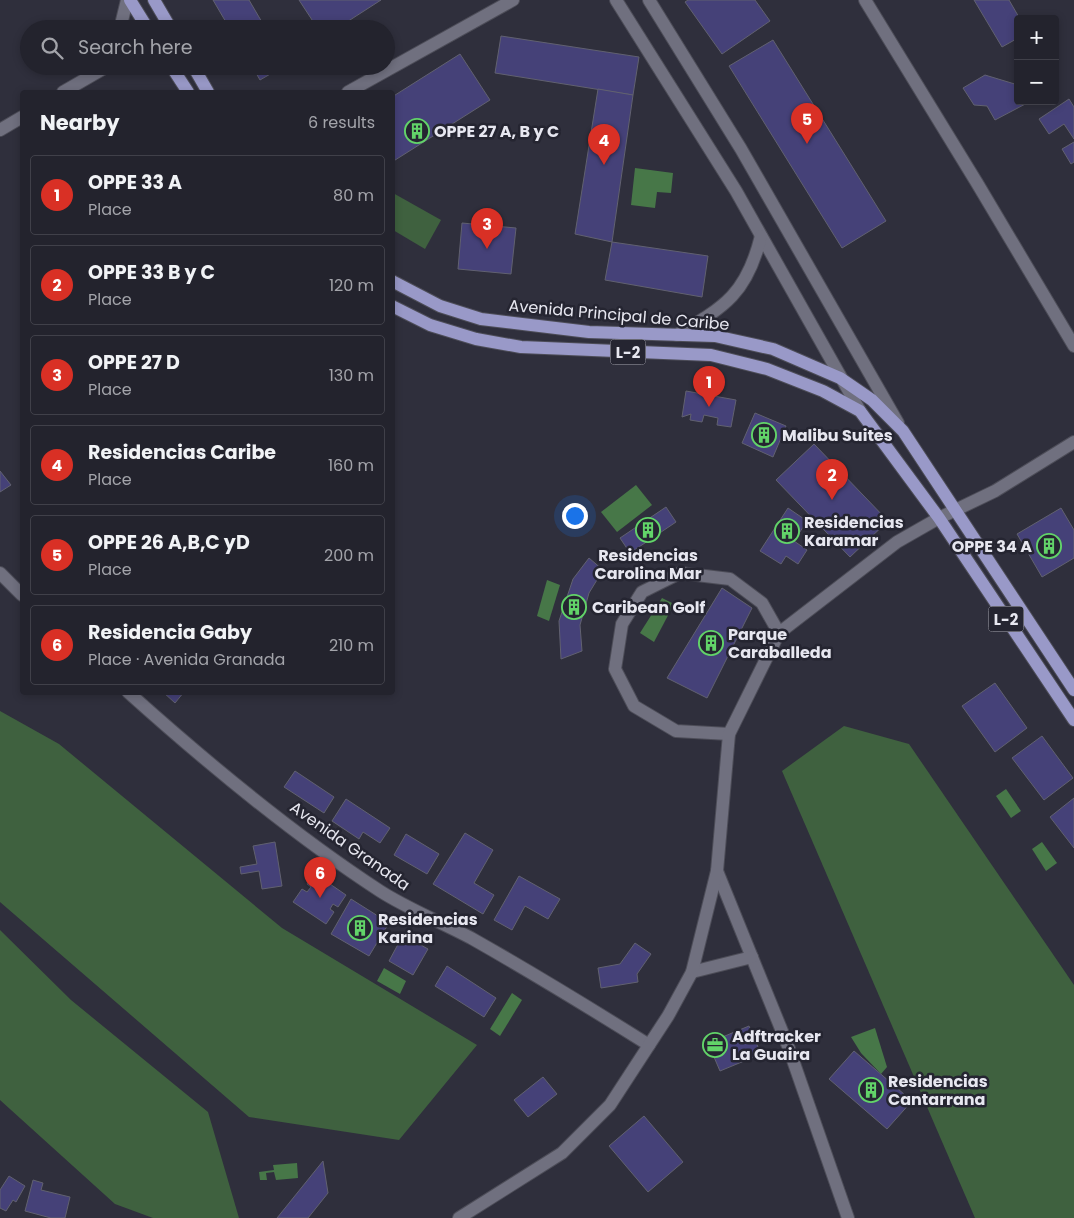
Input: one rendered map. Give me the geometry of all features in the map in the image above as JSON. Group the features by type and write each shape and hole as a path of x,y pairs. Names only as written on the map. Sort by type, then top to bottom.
{"main road":[{"path":"129,0 142,20"},
{"path":"154,0 166,20"},
{"path":"177,75 187,90"},
{"path":"198,75 207,90"},
{"name":"Avenida Principal de Caribe","path":"395,283 440,306 481,319 589,332 715,336 773,349 840,378 872,400 903,431 1074,690"},
{"name":"Avenida Principal de Caribe","path":"395,308 430,326 476,340 521,347 711,355 767,369 823,391 860,411 939,518 1074,720"}],"street":[{"path":"123,20 129,0"},
{"path":"395,66 514,0"},
{"path":"616,0 762,236 860,411"},
{"path":"649,0 742,149 903,431"},
{"path":"865,0 978,183 1074,346"},
{"path":"66,90 92,75"},
{"path":"352,90 379,75"},
{"path":"0,130 20,118"},
{"path":"677,335 713,313 740,289 749,276 762,236"},
{"path":"458,1218 562,1153 610,1105 668,1016 692,972 717,871 729,734 779,633 897,542 939,518 995,491 1074,442"},
{"path":"0,573 20,593"},
{"path":"729,734 676,731 634,706 615,669 622,624 642,592 680,573 730,580 762,602 779,633"},
{"name":"Avenida Granada","path":"131,695 183,741 286,823 381,892 470,938 590,1007 649,1045"},
{"path":"717,871 788,1046 848,1218"},
{"path":"692,972 752,958"}],"shaded area":[{"path":"635,168 673,173 671,193 657,192 655,208 631,205"},
{"path":"395,194 441,220 425,249 395,231"},
{"path":"636,485 652,505 617,532 601,512"},
{"path":"547,580 560,585 549,621 537,616"},
{"path":"662,598 674,604 654,642 640,633"},
{"path":"0,711 59,744 282,928 477,1045 399,1140 249,1117 0,902"},
{"path":"844,726 909,744 1074,985 1074,1218 975,1218 782,771"},
{"path":"1006,789 1021,811 1011,818 996,796"},
{"path":"1042,842 1057,863 1046,871 1032,849"},
{"path":"0,930 71,1000 208,1112 239,1218 153,1218 115,1204 0,1100"},
{"path":"384,968 406,981 400,994 377,981"},
{"path":"512,993 522,1000 500,1036 490,1029"},
{"path":"875,1028 887,1067 881,1074 861,1053 851,1037"},
{"path":"297,1163 298,1178 276,1180 274,1172 266,1173 267,1180 260,1180 259,1172 274,1170 273,1165"}],"building":[{"path":"213,0 249,0 261,20 225,20"},
{"path":"299,0 381,0 350,20 312,20"},
{"path":"688,0 755,0 770,21 722,54 685,2"},
{"path":"974,0 1009,0 1018,15 1014,15 1014,40 1002,47"},
{"path":"501,36 639,57 633,95 495,73"},
{"path":"773,40 886,221 842,248 729,66"},
{"name":"OPPE 27 A, B y C","path":"460,54 490,100 395,160 395,95"},
{"path":"257,75 269,75 260,80"},
{"path":"985,75 1014,84 1014,105 1023,105 995,120 987,106 974,105 963,88"},
{"path":"598,89 633,95 612,242 575,234"},
{"path":"1069,99 1074,107 1074,139 1064,124 1049,134 1039,119"},
{"path":"1074,142 1074,162 1071,164 1062,149"},
{"path":"462,223 516,228 511,274 458,269"},
{"path":"612,242 708,256 702,297 605,280"},
{"path":"686,391 736,400 731,427 717,425 718,418 704,415 702,422 690,420 691,414 682,417"},
{"name":"Malibu Suites","path":"755,413 786,426 773,457 742,443"},
{"path":"814,444 888,521 850,557 776,480"},
{"path":"0,471 11,485 0,492"},
{"name":"Residencias Carolina Mar","path":"666,507 676,522 630,553 620,538"},
{"name":"Residencias Karamar","path":"788,508 807,521 794,541 807,550 798,564 786,556 781,564 760,551"},
{"name":"OPPE 34 A","path":"1061,508 1074,530 1074,558 1042,577 1017,534"},
{"name":"Caribean Golf","path":"589,558 603,570 589,593 580,625 582,651 561,659 559,621 573,579"},
{"name":"Parque Caraballeda","path":"722,588 752,608 707,698 667,678"},
{"path":"995,683 1027,728 995,752 962,706"},
{"path":"166,695 182,695 175,703"},
{"path":"1042,736 1073,778 1044,800 1012,758"},
{"path":"295,771 334,797 324,813 284,787"},
{"path":"1074,798 1074,848 1050,817"},
{"path":"346,799 390,828 380,843 363,832 359,839 332,821"},
{"path":"465,833 493,850 474,883 494,895 483,914 433,884"},
{"path":"406,834 439,854 427,874 394,855"},
{"path":"275,842 282,886 262,889 259,871 241,874 240,867 257,864 253,846"},
{"path":"314,873 346,895 338,907 333,904 330,909 334,912 326,924 293,902 302,889 307,892 311,887 307,884"},
{"path":"519,876 560,899 548,919 525,906 512,930 494,920"},
{"name":"Residencias Karina","path":"351,899 389,923 369,956 331,934"},
{"path":"403,935 428,949 413,975 389,961"},
{"path":"635,943 651,954 637,974 638,982 601,988 598,968 620,964"},
{"path":"447,966 496,998 484,1017 435,986"},
{"path":"749,1026 761,1054 720,1071 708,1043"},
{"name":"Residencias Cantarrana","path":"854,1051 912,1101 887,1129 829,1079"},
{"path":"543,1077 557,1094 528,1117 514,1100"},
{"path":"644,1116 683,1162 648,1192 609,1146"},
{"path":"323,1161 328,1193 308,1218 277,1218"},
{"path":"9,1176 25,1186 16,1202 13,1200 6,1211 0,1208 0,1190"},
{"path":"33,1180 43,1183 41,1190 70,1197 65,1218 51,1218 25,1211"}],"place":[{"name":"OPPE 27 A, B y C","path":"417,131"},
{"name":"OPPE 26 A,B,C yD","path":"807,144"},
{"name":"Residencias Caribe","path":"604,165"},
{"name":"OPPE 27 D","path":"487,249"},
{"name":"OPPE 33 A","path":"709,407"},
{"name":"Malibu Suites","path":"764,435"},
{"name":"OPPE 33 B y C","path":"832,500"},
{"name":"Residencias Carolina Mar","path":"648,530"},
{"name":"Residencias Karamar","path":"787,531"},
{"name":"OPPE 34 A","path":"1049,546"},
{"name":"Caribean Golf","path":"574,607"},
{"name":"Parque Caraballeda","path":"711,643"},
{"name":"Residencia Gaby","path":"320,898"},
{"name":"Residencias Karina","path":"360,928"},
{"name":"Adftracker La Guaira","path":"715,1045"},
{"name":"Residencias Cantarrana","path":"871,1090"}]}
